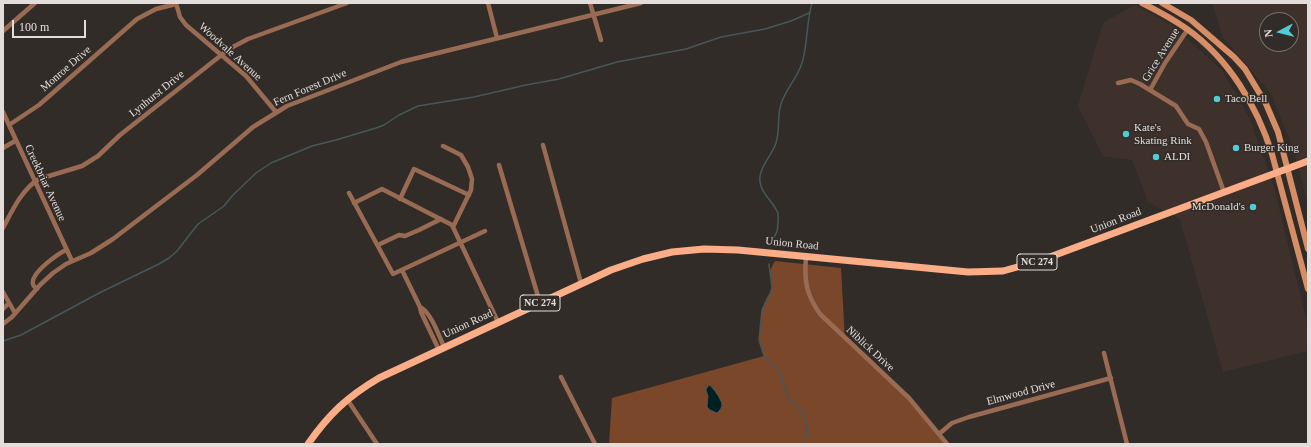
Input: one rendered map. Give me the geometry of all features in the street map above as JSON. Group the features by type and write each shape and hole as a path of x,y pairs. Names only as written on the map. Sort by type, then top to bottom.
{"main road":[{"path":"1142,3 1188,29 1202,41 1224,64 1248,96 1267,139 1308,289"},
{"path":"1162,3 1179,12 1199,26 1234,57 1244,69 1269,110 1278,132 1308,249"},
{"name":"Union Road","path":"308,444 327,419 347,399 379,378 611,270 643,259 688,250 738,250 968,272 1004,271 1039,262 1308,161"}],"street":[{"path":"3,31 35,3"},
{"name":"Woodvale Avenue","path":"176,3 180,17 186,25 254,84 276,112"},
{"name":"Monroe Drive","path":"9,125 39,105 137,19 156,9 176,3"},
{"name":"Lynhurst Drive","path":"3,228 16,204 34,182 39,178 82,166 98,156 120,135 220,54 248,39 347,3"},
{"path":"488,3 497,38"},
{"path":"590,3 601,40"},
{"name":"Fern Forest Drive","path":"3,324 53,273 91,253 113,239 197,175 254,127 276,112 304,98 402,62 640,3"},
{"name":"Grice Avenue","path":"1150,90 1165,63 1188,29"},
{"path":"1118,83 1133,80 1176,106 1188,124 1199,129 1206,142 1224,192"},
{"name":"Creekbriar Avenue","path":"3,112 72,262"},
{"path":"3,148 16,141"},
{"path":"443,146 461,155 468,167 472,179 471,190 453,227"},
{"path":"543,146 581,284"},
{"path":"500,165 540,303"},
{"path":"400,199 414,169 469,195"},
{"path":"354,203 382,189 452,225 498,322"},
{"path":"349,193 393,274 485,231"},
{"path":"378,245 399,235 405,236 441,219"},
{"path":"37,289 33,285 32,281 36,274 58,254 66,250"},
{"name":"Niblick Drive","path":"806,256 805,281 812,302 820,314 909,398 947,444"},
{"path":"402,270 420,307 425,309 429,315 442,348"},
{"path":"3,292 15,313"},
{"path":"3,309 9,303"},
{"path":"1104,353 1127,444"},
{"path":"561,377 595,444"},
{"name":"Elmwood Drive","path":"939,434 952,424 969,417 1111,378"},
{"path":"347,399 377,444"}],"shaded area":[{"path":"1212,3 1308,3 1308,205 1294,151 1271,94 1223,37"},
{"path":"1135,5 1173,26 1221,69 1249,117 1274,187 1308,327 1308,351 1223,372 1180,219 1148,202 1132,160 1103,156 1078,106 1103,23"},
{"path":"775,261 841,268 845,340 908,399 944,444 609,444 612,398 764,356 760,340 761,313 770,295 772,282 770,272"}],"water":[{"path":"709,385 717,393 722,404 721,409 717,413 707,407 708,396 706,390"}],"waterway":[{"path":"771,242 777,231 778,214 763,191 760,176 763,167 776,143 781,104 802,63 812,3"},
{"path":"3,341 21,335 101,292 169,258 177,251 198,224 224,206 256,173 271,163 312,146 384,125 399,115 418,106 474,97 559,79 617,62 686,49 721,37 765,29 791,21 809,13"},
{"path":"769,264 772,288 762,310 759,340 764,356 779,371 788,398 804,414 807,428 805,444"}],"place":[{"name":"Taco Bell","path":"1217,99"},
{"name":"Kate's Skating Rink","path":"1126,134"},
{"name":"Burger King","path":"1236,148"},
{"name":"ALDI","path":"1156,157"},
{"name":"McDonald's","path":"1253,207"}]}
